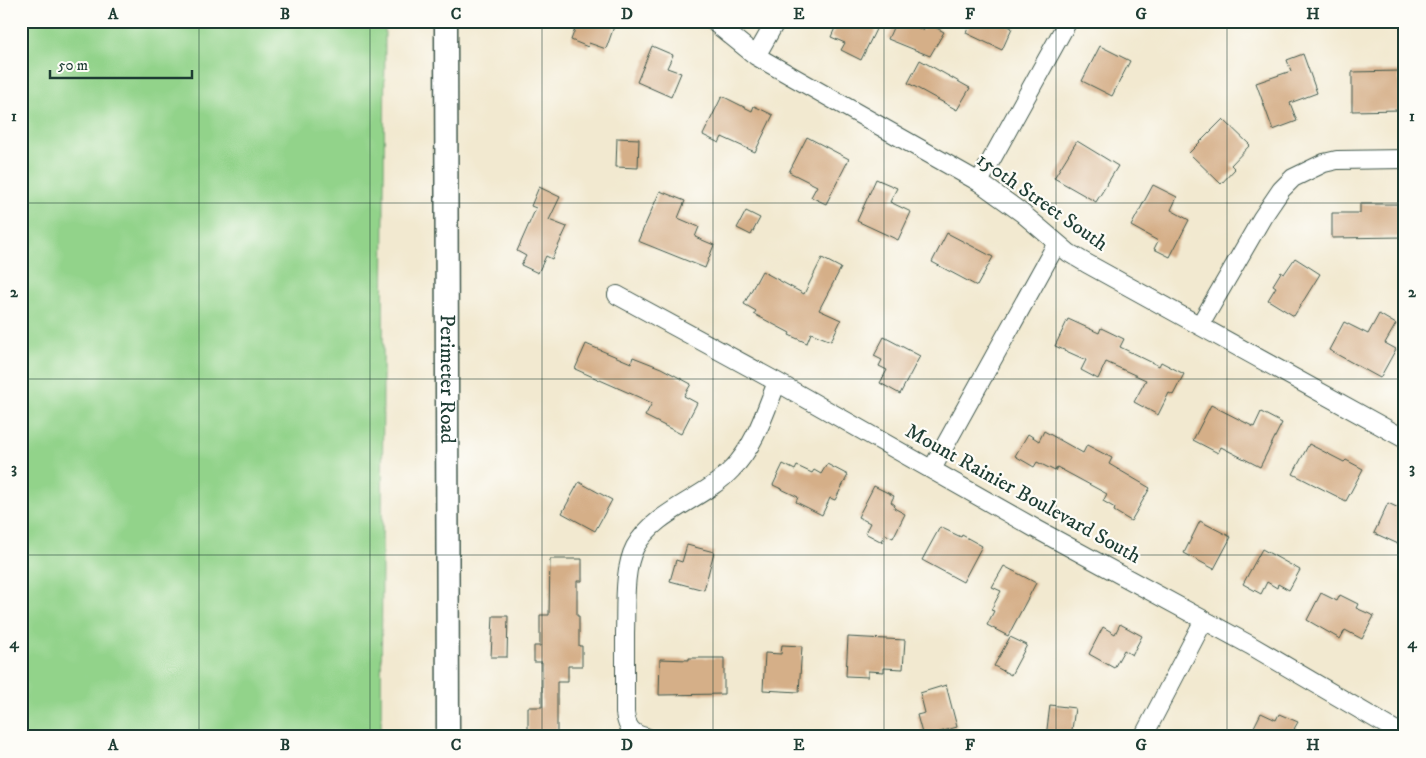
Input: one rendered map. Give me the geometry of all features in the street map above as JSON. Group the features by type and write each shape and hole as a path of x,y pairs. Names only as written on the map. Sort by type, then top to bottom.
{"street":[{"name":"Perimeter Road","path":"446,21 448,737"},
{"name":"150th Street South","path":"713,21 756,56 979,182 1022,213 1069,253 1086,264 1405,439"},
{"path":"756,56 776,21"},
{"path":"979,182 1068,21"},
{"path":"1200,325 1262,218 1281,190 1293,178 1324,163 1337,160 1405,159"},
{"path":"932,469 1057,243"},
{"name":"Mount Rainier Boulevard South","path":"617,295 777,382 1038,530 1204,620 1405,736"},
{"path":"641,735 629,729 625,713 626,602 629,562 636,547 659,521 732,470 746,452 761,422 777,382"},
{"path":"1143,737 1204,620"}],"green space":[{"path":"21,21 385,21 381,737 21,737"}],"building":[{"path":"578,21 616,21 606,49 589,43 588,47 571,40"},
{"path":"838,21 880,21 861,60 841,50 845,43 831,37"},
{"path":"896,21 903,21 923,30 927,23 944,32 930,56 888,39"},
{"path":"971,21 1010,21 1008,26 1012,28 1002,50 966,33"},
{"path":"652,46 673,55 667,68 681,73 671,97 637,82"},
{"path":"1100,46 1130,61 1112,96 1082,81"},
{"path":"1303,54 1317,93 1290,103 1297,121 1273,130 1256,83 1291,71 1287,60"},
{"path":"920,60 970,88 957,110 908,83"},
{"path":"1399,71 1400,110 1352,111 1352,72"},
{"path":"722,96 752,111 754,106 773,115 755,152 722,137 719,143 703,135"},
{"path":"1223,119 1250,145 1231,165 1235,169 1221,184 1189,153"},
{"path":"807,137 849,159 826,204 811,197 817,186 789,172"},
{"path":"617,138 639,139 638,168 616,167"},
{"path":"1077,141 1118,166 1096,202 1054,178"},
{"path":"876,179 897,188 890,202 911,212 898,240 857,221"},
{"path":"1153,185 1177,197 1171,210 1189,220 1170,257 1154,249 1158,241 1131,226"},
{"path":"539,187 560,197 549,220 567,227 552,259 546,256 538,273 521,265 526,256 517,251 536,208 531,206"},
{"path":"660,191 685,201 678,218 699,227 695,237 714,245 705,268 638,241"},
{"path":"1360,204 1405,204 1405,237 1332,238 1332,213 1360,213"},
{"path":"746,211 760,218 751,235 737,228"},
{"path":"947,233 993,257 977,286 932,262"},
{"path":"822,258 841,268 819,310 841,320 831,341 811,333 807,343 789,335 790,333 754,314 756,311 744,304 762,271 804,294"},
{"path":"1295,258 1320,274 1294,316 1268,300 1276,287 1273,285 1281,272 1284,274"},
{"path":"1379,314 1396,324 1385,343 1396,349 1380,378 1329,350 1344,322 1368,334"},
{"path":"1068,319 1099,333 1101,328 1124,339 1120,347 1159,366 1161,362 1184,374 1173,395 1169,393 1158,415 1134,402 1146,380 1106,362 1098,379 1081,370 1086,360 1055,346"},
{"path":"884,337 920,356 900,394 880,383 887,370 879,366 882,360 874,356"},
{"path":"586,344 631,363 633,357 661,368 691,384 684,396 697,403 681,434 645,416 652,403 575,369"},
{"path":"1211,405 1254,427 1261,412 1282,423 1260,467 1221,447 1218,453 1193,440"},
{"path":"1044,431 1083,453 1087,445 1112,458 1109,464 1150,488 1131,521 1114,511 1115,508 1103,501 1107,494 1057,467 1055,471 1037,462 1034,467 1015,456 1028,434 1039,441"},
{"path":"1309,444 1344,462 1346,460 1363,469 1346,501 1293,474"},
{"path":"783,464 795,470 797,466 812,473 814,470 821,474 827,464 848,475 835,500 830,498 822,515 796,502 798,497 773,485"},
{"path":"579,482 612,500 595,531 562,513"},
{"path":"874,486 894,496 891,502 895,505 894,508 905,514 893,538 885,534 882,542 865,533 870,523 858,517"},
{"path":"1388,503 1405,511 1405,547 1374,533"},
{"path":"1200,521 1231,537 1214,569 1184,553"},
{"path":"940,527 961,537 962,535 982,546 963,582 922,560"},
{"path":"687,545 714,552 704,590 670,581 676,560 682,562"},
{"path":"1262,549 1300,570 1289,590 1278,584 1277,588 1267,582 1261,594 1243,584"},
{"path":"550,559 582,559 582,581 577,581 577,616 579,616 579,646 582,646 582,666 568,666 568,682 557,682 557,737 528,737 528,707 542,707 542,662 534,662 534,646 540,646 540,615 549,615"},
{"path":"1004,566 1036,583 1008,636 987,625 994,611 991,610 1001,591 992,587"},
{"path":"1321,593 1337,601 1340,595 1358,604 1356,608 1374,616 1362,639 1345,630 1340,639 1307,620"},
{"path":"493,616 508,616 507,657 491,657"},
{"path":"1120,624 1142,636 1132,655 1124,650 1114,668 1089,654 1103,627 1115,634"},
{"path":"848,637 905,640 903,669 884,668 884,672 868,671 868,677 846,676"},
{"path":"1010,637 1027,645 1011,675 994,666"},
{"path":"782,645 802,646 799,692 763,690 765,653 781,654"},
{"path":"689,658 724,658 724,694 659,695 660,659 689,660"},
{"path":"946,685 957,727 923,737 917,715 925,713 920,693"},
{"path":"1050,705 1075,708 1071,737 1046,737"},
{"path":"1261,713 1276,720 1279,714 1298,722 1294,729 1310,737 1249,737"}]}
